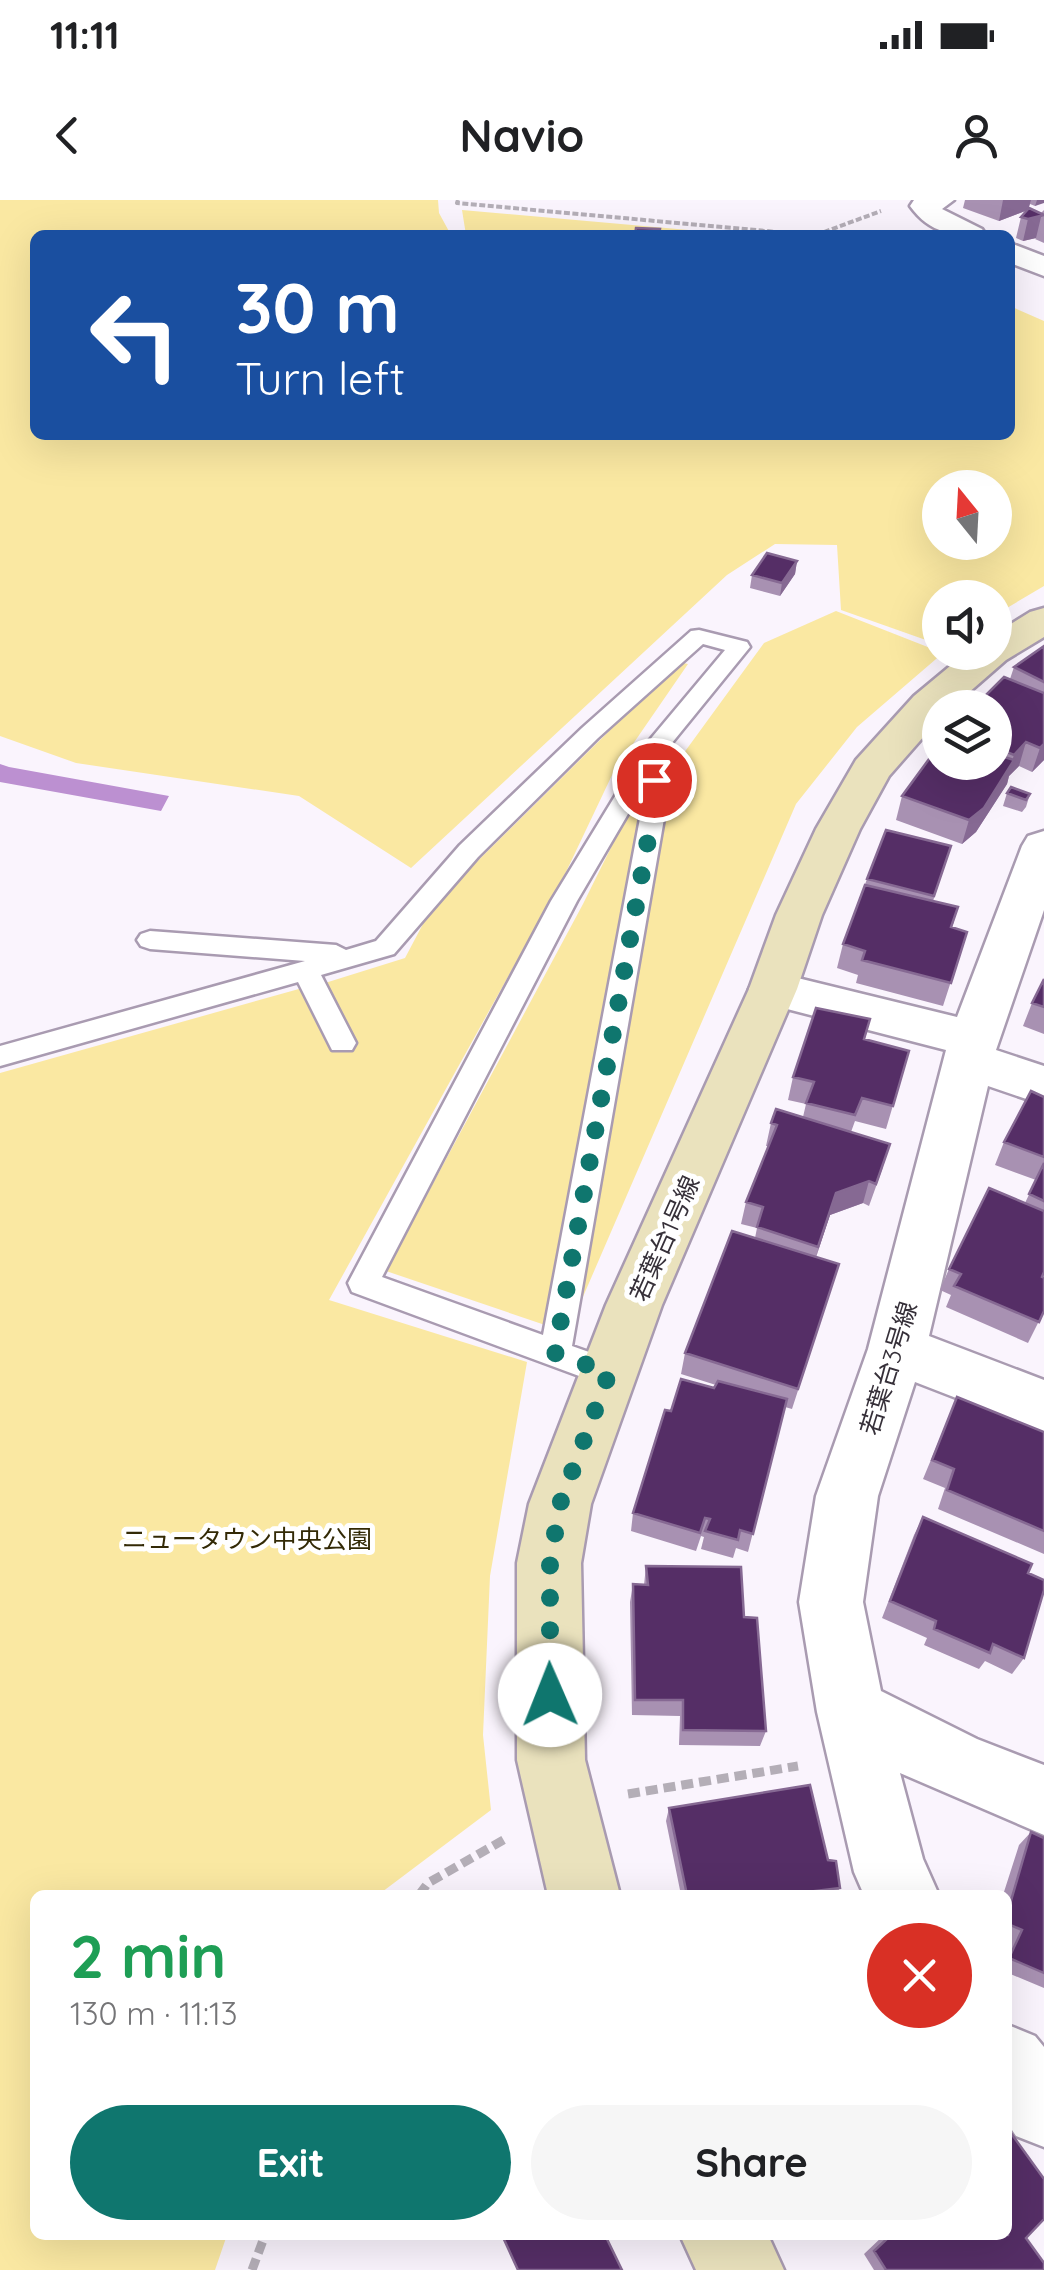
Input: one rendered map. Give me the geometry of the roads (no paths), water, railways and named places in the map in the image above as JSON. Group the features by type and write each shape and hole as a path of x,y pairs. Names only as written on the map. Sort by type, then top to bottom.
{"street":[{"path":"940,200 924,206 936,219 961,230"},
{"path":"1015,254 1044,267"},
{"name":"若葉台1号線","path":"1012,640 1044,620"},
{"name":"若葉台1号線","path":"583,1890 552,1760 550,1563 560,1504 634,1306 774,989 798,915 838,829 871,770 929,705 972,670"},
{"name":"若葉台3号線","path":"900,1890 890,1872 831,1602 847,1496 897,1349 972,1050 1044,846"},
{"path":"774,989 972,1050 1044,1086"},
{"path":"897,1349 1044,1406"},
{"path":"857,1734 958,1766 1044,1800"},
{"path":"1012,2068 1044,2108"},
{"path":"724,2240 743,2270"}],"lane":[{"path":"0,1056 385,948 469,851 590,733 698,636 739,647 656,747 564,901 363,1283 609,1373"},
{"path":"555,1353 653,812 656,747"},
{"path":"150,940 358,956"},
{"path":"304,970 342,1043"}],"park label":[{"name":"ニュータウン中央公園","path":"247,1538"}]}
